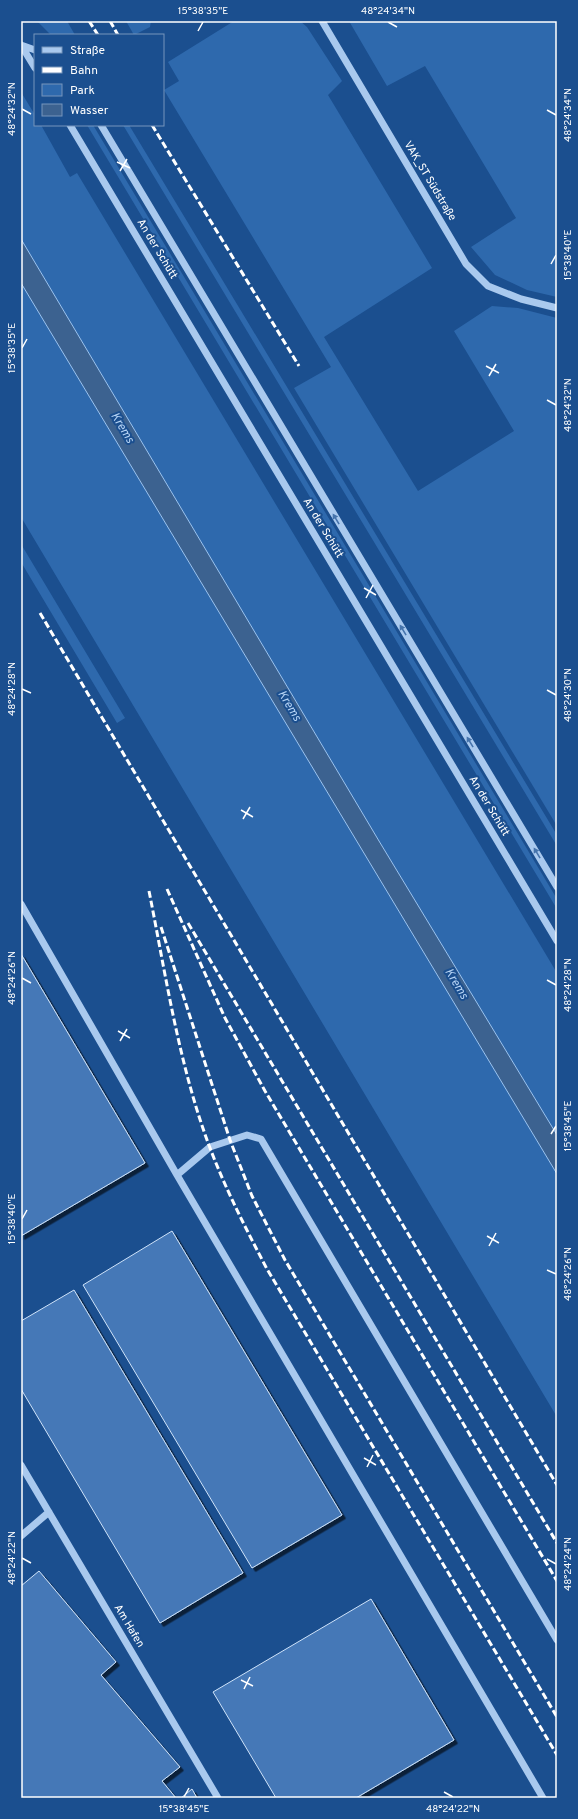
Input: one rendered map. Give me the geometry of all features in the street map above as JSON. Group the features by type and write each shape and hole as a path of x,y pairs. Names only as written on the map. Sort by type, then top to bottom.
{"street":[{"name":"VAK_ST Südstraße","path":"322,21 466,264 488,286 521,299 557,308"},
{"path":"21,45 34,50"},
{"path":"21,45 34,66"},
{"name":"An der Schütt","path":"71,126 557,941"},
{"path":"102,126 557,887"},
{"path":"21,904 177,1175 543,1798"},
{"path":"177,1175 210,1147 247,1135 260,1139 557,1640"},
{"name":"Am Hafen","path":"21,1465 218,1798"},
{"path":"21,1536 49,1512"}],"green space":[{"path":"37,21 67,21 74,34 50,34"},
{"path":"126,21 151,21 150,27 133,34"},
{"path":"234,21 300,21 307,27 342,81 328,95 432,268 324,337 418,491 514,431 454,331 492,306 518,308 557,318 557,826 294,388 331,367 164,90 179,81 168,62"},
{"path":"349,21 557,21 557,297 527,290 495,275 471,247 516,218 425,66 387,86"},
{"path":"21,92 34,113 34,126 42,126 70,177 77,173 557,973 557,1135 379,841 21,239"},
{"path":"88,126 94,126 557,899 557,909"},
{"path":"124,126 130,126 557,835 557,846"},
{"path":"21,283 557,1174 557,1417 21,517"},
{"path":"21,544 125,718 117,723 21,562"}],"water":[{"name":"Krems","path":"21,239 379,841 557,1135 557,1174 21,283"}],"building":[{"path":"21,954 145,1163 21,1236"},
{"path":"172,1231 342,1515 252,1568 83,1285"},
{"path":"74,1290 243,1573 160,1623 21,1389 21,1321"},
{"path":"39,1571 116,1662 101,1675 180,1767 162,1781 176,1798 21,1798 21,1586"},
{"path":"371,1599 454,1740 356,1798 276,1798 213,1692"},
{"path":"192,1789 197,1798 181,1798"}],"railway":[{"path":"89,21 97,34"},
{"path":"110,21 117,34"},
{"path":"153,126 299,366"},
{"path":"40,613 557,1485"},
{"path":"167,889 225,1018 265,1091 557,1581"},
{"path":"149,891 174,1021 190,1085 210,1148 237,1209 267,1269 557,1755"},
{"path":"188,923 557,1543"},
{"path":"161,927 230,1140 252,1196 285,1260 557,1717"}]}
